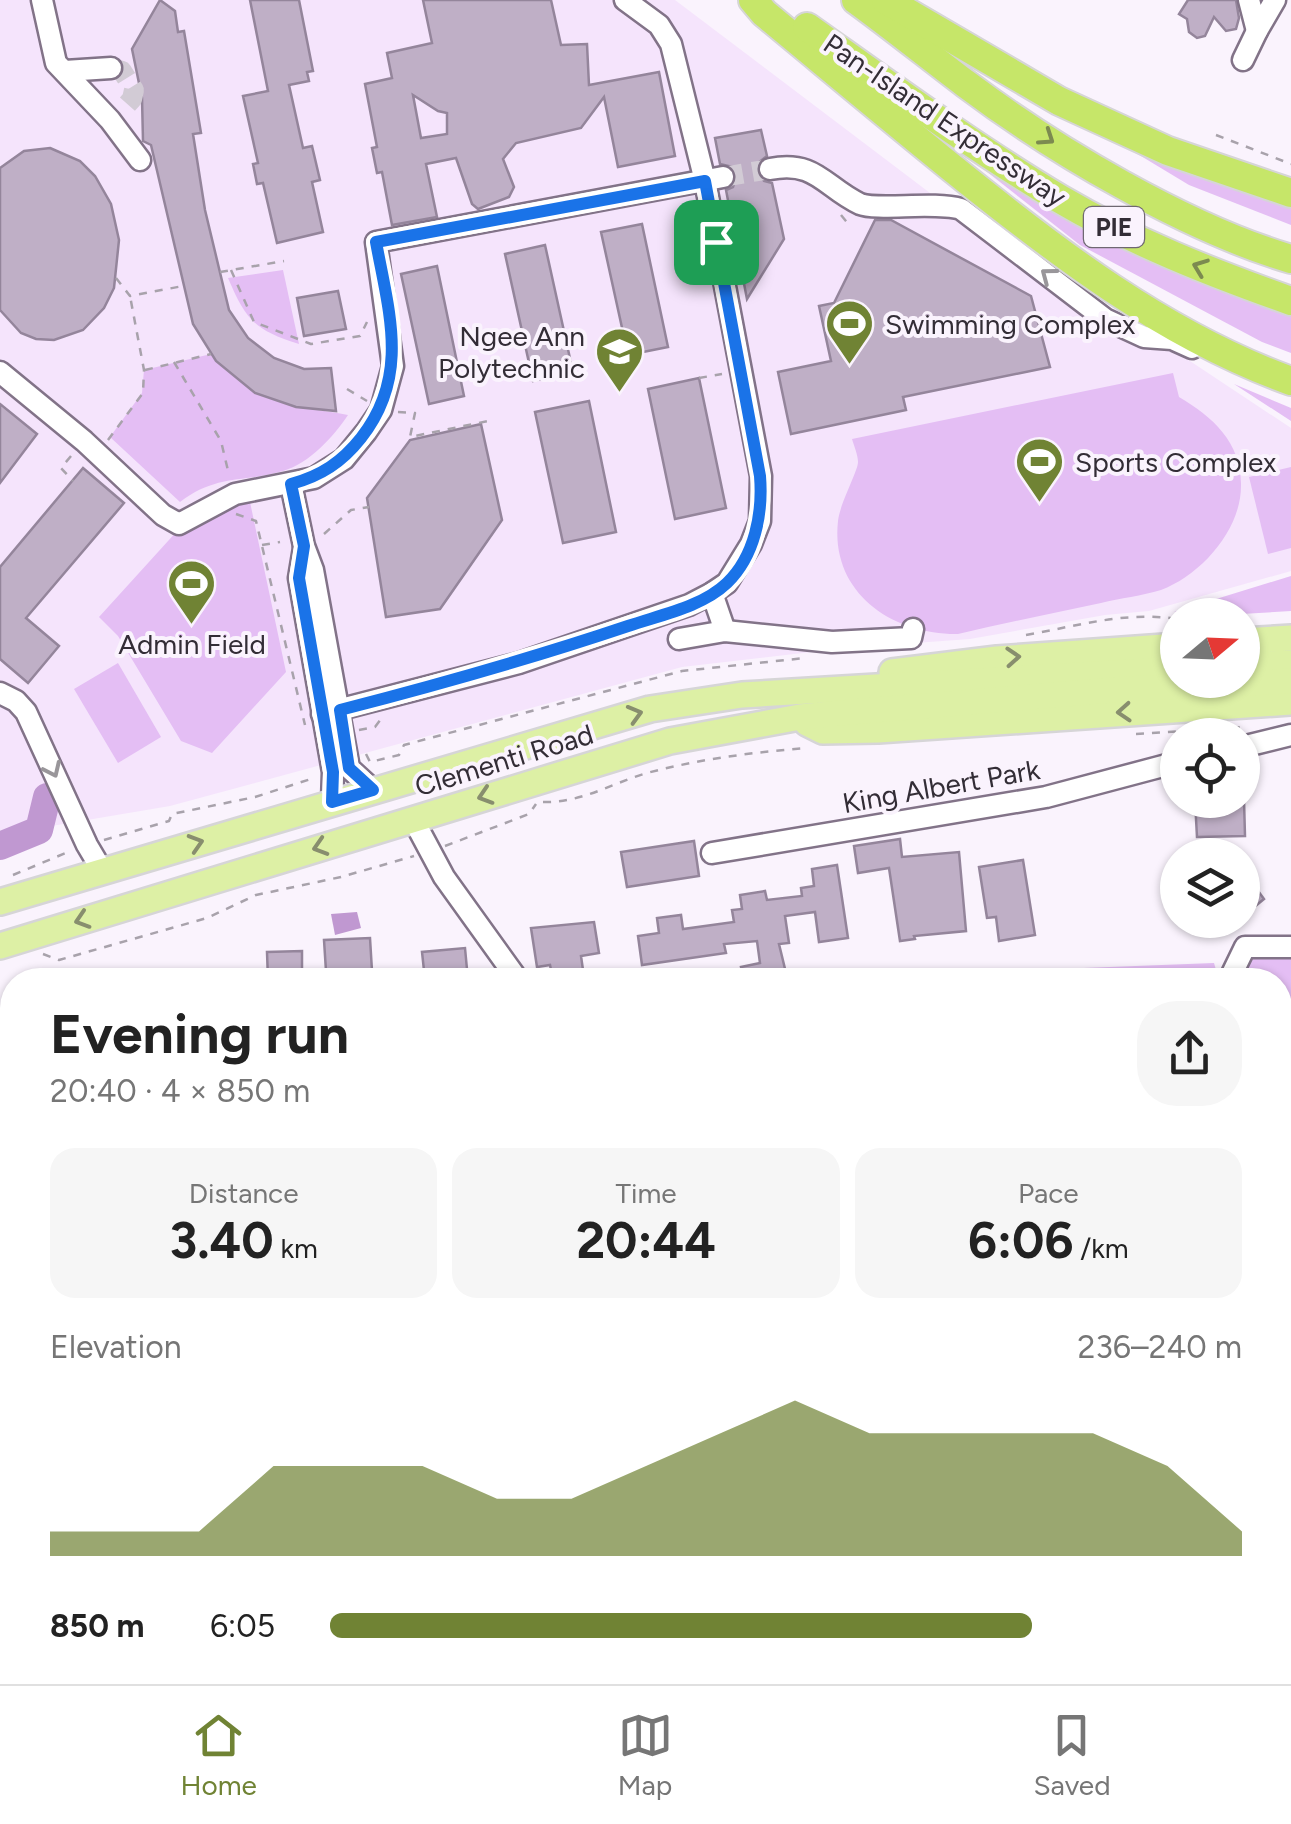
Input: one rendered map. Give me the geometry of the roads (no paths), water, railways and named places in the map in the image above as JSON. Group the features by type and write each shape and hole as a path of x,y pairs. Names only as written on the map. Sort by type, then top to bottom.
{"highway":[{"path":"753,0 806,48 1026,227 1104,284 1228,357 1291,381"},
{"name":"Pan-Island Expressway","path":"768,0 1062,200 1161,252 1291,301"},
{"name":"Pan-Island Expressway","path":"856,0 966,84 1074,156 1205,225 1291,259"},
{"path":"886,0 1059,101 1168,151 1291,193"}],"main road":[{"path":"1260,640 1291,638"},
{"name":"Clementi Road","path":"780,695 800,684 997,658 1160,647"},
{"path":"1260,664 1291,663"},
{"name":"Clementi Road","path":"0,946 670,740 800,717 1122,680 1160,672"},
{"name":"Clementi Road","path":"0,902 650,709 742,695 1122,680 1291,681"},
{"name":"Clementi Road","path":"800,717 823,731 878,730 1291,702"}],"street":[{"path":"42,0 53,56 65,71 117,114 140,160"},
{"path":"331,712 519,663 688,605 727,583 760,520 760,476 739,370 714,179 671,44 660,25 625,0"},
{"path":"1249,0 1256,31"},
{"path":"1242,60 1275,0"},
{"path":"65,71 111,68"},
{"path":"770,169 802,168 814,172 863,205 934,204 961,209 1124,330 1144,337 1172,339 1213,358 1228,357"},
{"path":"0,372 92,448 172,523 186,522 235,494 314,478 344,459 381,410 393,366 393,348 376,242 714,179"},
{"path":"291,484 304,546 314,570 331,712 332,802"},
{"path":"712,593 725,631"},
{"path":"679,639 725,631 832,642 911,638 913,629"},
{"path":"0,693 26,712 103,872"},
{"path":"331,712 349,768 373,790"},
{"path":"1260,743 1291,735"},
{"name":"King Albert Park","path":"712,853 1046,798 1160,767"},
{"path":"413,819 428,852 510,968"},
{"path":"1235,968 1245,947 1291,946"}],"waterway":[{"path":"0,846 39,830 47,797"}],"tunnel":[{"path":"111,68 122,71 134,90 124,108"},
{"path":"723,177 770,169"}],"place":[{"name":"Swimming Complex","path":"850,366"},
{"name":"Ngee Ann Polytechnic","path":"620,394"},
{"name":"Sports Complex","path":"1040,504"},
{"name":"Admin Field","path":"192,626"}]}
